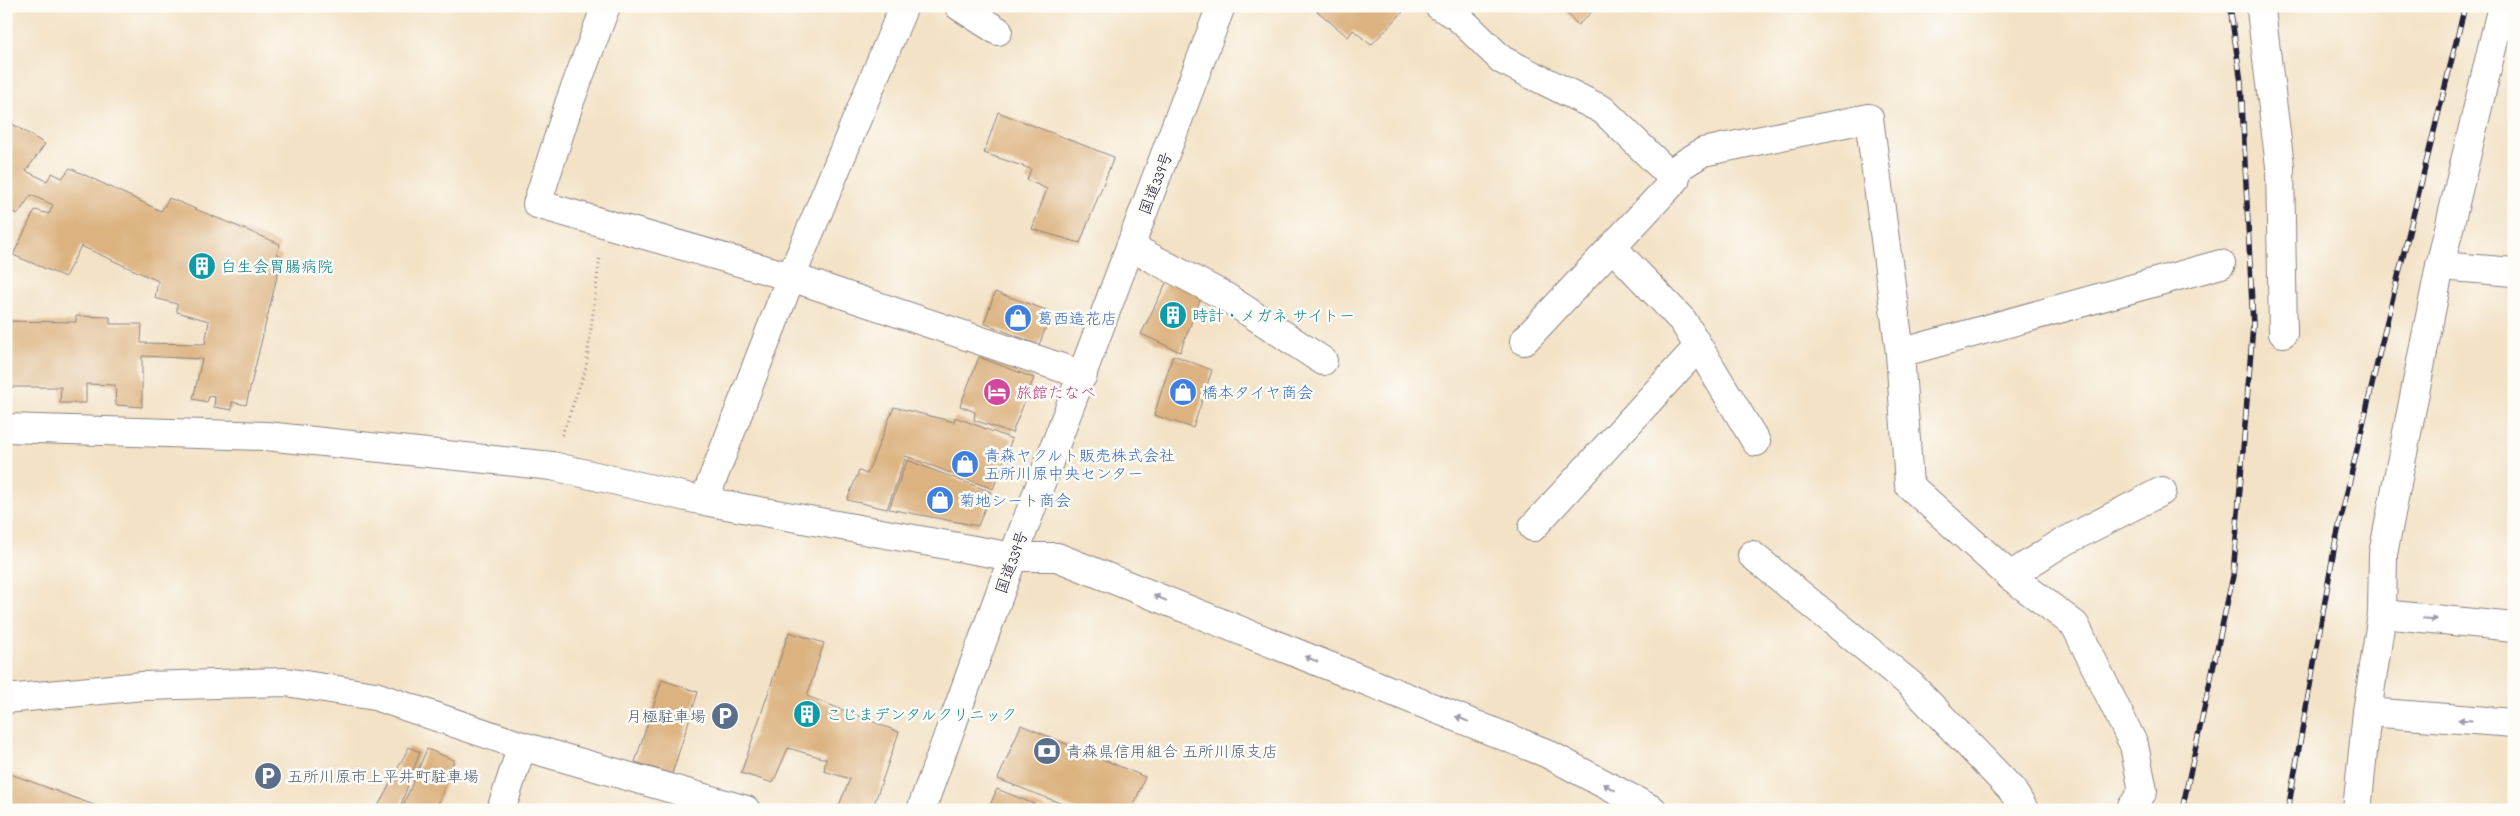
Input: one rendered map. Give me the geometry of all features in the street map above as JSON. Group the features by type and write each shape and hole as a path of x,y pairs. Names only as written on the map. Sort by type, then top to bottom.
{"main road":[{"path":"606,6 570,101 537,204 791,277 1083,375"},
{"path":"704,501 791,277 904,6"},
{"path":"959,6 998,31"},
{"name":"国道339号","path":"921,810 1013,556 1221,6"},
{"path":"1439,6 1457,16 1502,60 1603,110 1675,180"},
{"path":"2264,6 2261,10 2280,166 2283,333"},
{"path":"2357,810 2366,712 2382,614 2383,554 2440,266 2502,6"},
{"path":"1524,341 1675,180 1679,167 1703,152 1869,118 1900,353 1909,484 2010,576 2075,625 2134,745 2143,791 2130,810"},
{"path":"1131,247 1226,297 1323,361"},
{"path":"1613,248 1683,321 1756,442"},
{"path":"1900,353 2221,264"},
{"path":"2440,266 2514,272"},
{"path":"1533,526 1698,347"},
{"path":"6,428 266,436 552,466 704,501 1013,556 1058,557 1546,753 1652,810"},
{"path":"2010,576 2058,545 2162,490"},
{"path":"1752,555 1910,684 2012,790 2024,810"},
{"path":"2382,614 2514,627"},
{"path":"6,699 143,686 286,682 375,696 522,746 746,810"},
{"path":"2366,712 2514,724"},
{"path":"501,810 522,746"}],"path":[{"path":"552,466 586,368 604,223"}],"building":[{"path":"1311,6 1396,6 1403,12 1371,45 1353,30 1348,37"},
{"path":"1560,6 1598,6 1578,25"},
{"path":"998,112 1114,157 1080,243 1032,229 1047,189 1027,180 1031,169 984,153"},
{"name":"白生会胃腸病院","path":"6,120 45,144 26,171 47,181 52,173 62,178 70,168 161,211 169,198 280,244 277,254 282,256 246,405 232,402 232,410 214,407 215,397 209,396 207,402 193,399 202,359 142,356 142,407 116,405 115,385 86,384 86,403 60,403 61,387 6,387 6,321 76,322 76,316 110,317 110,324 142,324 141,343 205,344 209,321 177,312 177,304 155,298 158,281 81,246 65,277 13,255 35,210 49,214 53,205 31,195 18,214 8,210 6,213"},
{"name":"時計・メガネ サイトー","path":"1168,279 1202,295 1180,352 1141,334"},
{"name":"葛西造花店","path":"995,292 1052,312 1039,345 984,323"},
{"name":"橋本タイヤ商会","path":"1173,355 1212,370 1193,428 1154,415"},
{"name":"旅館たなべ","path":"979,357 1034,378 1012,433 974,420 975,412 960,406"},
{"name":"青森ヤクルト販売株式会社 五所川原中央センター","path":"894,407 954,422 955,417 1012,439 993,489 906,456 887,509 847,500 859,471 867,474"},
{"name":"菊地シート商会","path":"907,460 991,492 978,526 889,509"},
{"name":"こじまデンタルクリニック","path":"789,632 824,643 807,696 899,732 872,810 837,810 850,779 824,771 826,759 788,748 773,783 741,773"},
{"path":"662,680 698,692 672,774 635,762"},
{"name":"青森県信用組合 五所川原支店","path":"1021,725 1145,777 1132,810 1078,810 998,779"},
{"path":"409,747 420,752 399,810 376,810"},
{"path":"427,749 454,760 436,810 401,810"},
{"path":"8,773 99,807 98,810 6,810 6,779"},
{"path":"997,789 1049,810 988,810"}],"railway":[{"path":"2182,810 2233,576 2253,325 2241,82 2230,6"},
{"path":"2288,810 2335,544 2386,325 2465,6"}],"place":[{"name":"白生会胃腸病院","path":"202,266"},
{"name":"時計・メガネ サイトー","path":"1173,315"},
{"name":"葛西造花店","path":"1018,318"},
{"name":"旅館たなべ","path":"997,392"},
{"name":"橋本タイヤ商会","path":"1183,392"},
{"name":"青森ヤクルト販売株式会社 五所川原中央センター","path":"965,464"},
{"name":"菊地シート商会","path":"940,500"},
{"name":"こじまデンタルクリニック","path":"807,714"},
{"name":"月極駐車場","path":"725,716"},
{"name":"青森県信用組合 五所川原支店","path":"1047,751"},
{"name":"五所川原市上平井町駐車場","path":"268,776"}]}
